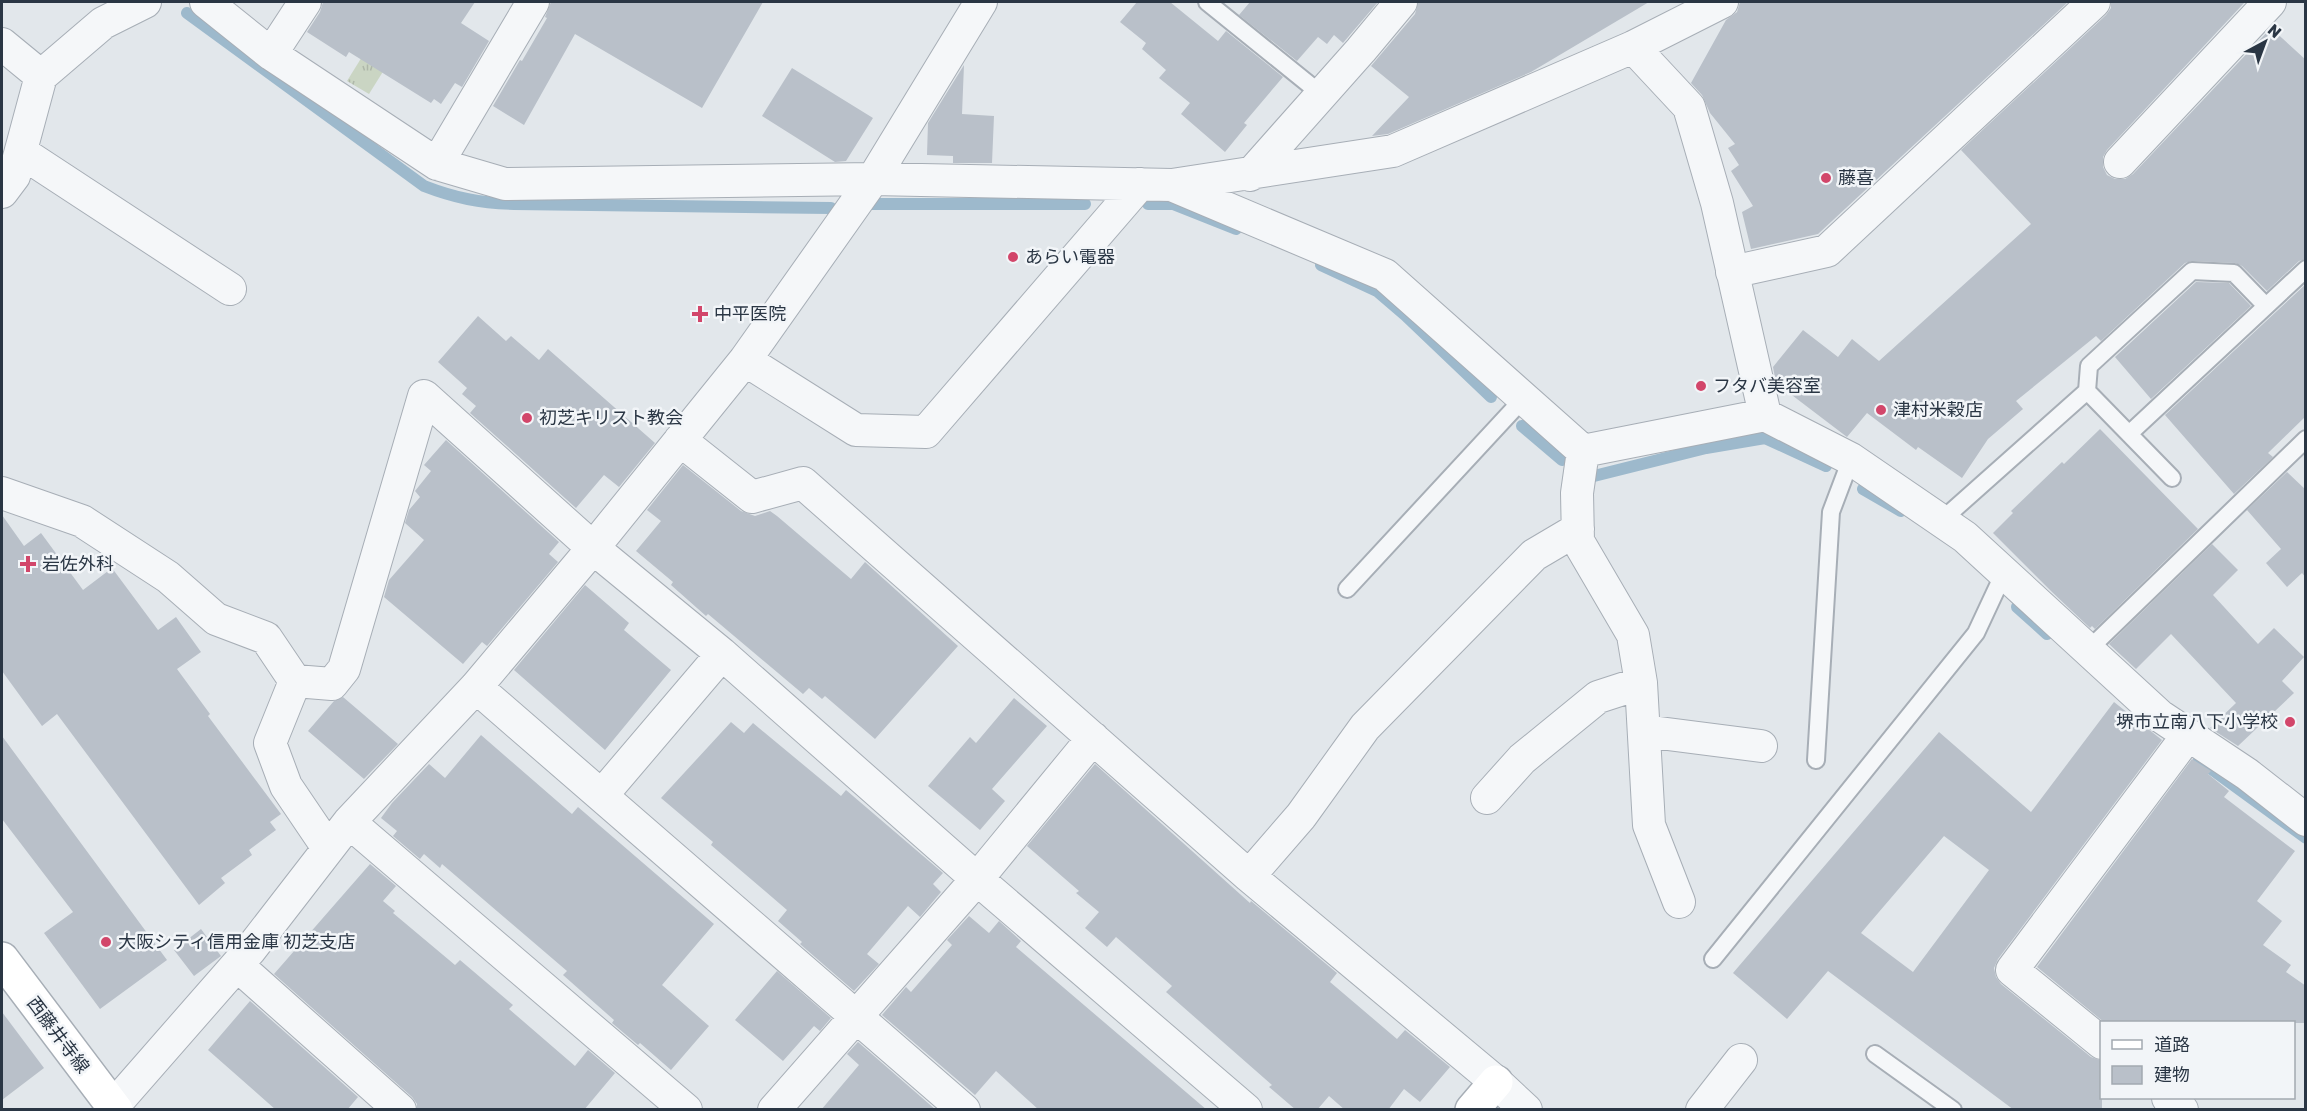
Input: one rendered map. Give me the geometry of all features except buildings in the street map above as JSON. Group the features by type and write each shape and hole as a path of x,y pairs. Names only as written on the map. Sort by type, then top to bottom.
{"main road":[{"name":"西藤井寺線","path":"2,959 113,1108"},
{"path":"1472,1110 1496,1082"}],"street":[{"path":"2,192 14,176 41,76 104,23 145,2"},
{"path":"206,2 271,54 437,164 505,184 873,179 1172,185 1250,175 1393,151 1633,47 1722,2"},
{"path":"271,54 305,2"},
{"path":"437,164 533,2"},
{"path":"113,1108 237,965 349,822 476,687 593,548 745,360 873,179 981,2"},
{"path":"1250,175 1401,2"},
{"path":"1732,272 1827,251 2094,2"},
{"path":"2120,162 2270,2"},
{"path":"2,44 41,76"},
{"path":"1633,47 1689,107 1717,203 1764,415"},
{"path":"21,152 230,290"},
{"path":"745,360 856,430 926,432 1140,184"},
{"path":"1172,185 1385,275 1583,451"},
{"path":"295,681 332,684 344,669 424,396 593,548 722,654 977,879 1246,1110"},
{"path":"1583,451 1764,415 1851,459 1965,537 2160,716 2247,774 2306,820"},
{"path":"680,440 752,497 803,483 1249,876 1496,1082 1526,1110"},
{"path":"1583,451 1577,493 1578,541 1633,635 1641,683 1649,825 1678,902"},
{"path":"2,492 82,521 168,577 216,619 266,638 295,681"},
{"path":"1249,876 1302,816 1365,727 1534,555 1578,530"},
{"path":"602,795 722,654"},
{"path":"295,681 270,743 286,786 328,848"},
{"path":"1487,798 1522,759 1598,697 1641,683"},
{"path":"476,687 964,1110"},
{"path":"1644,731 1761,747"},
{"path":"2100,1041 2012,970 2188,735"},
{"path":"774,1110 977,879 1093,738"},
{"path":"349,822 686,1110"},
{"path":"237,965 400,1110"},
{"path":"1702,1110 1741,1060"},
{"path":"2169,1099 2182,1110"}],"lane":[{"path":"1207,2 1322,94"},
{"path":"2129,434 2306,269"},
{"path":"1942,520 2086,391 2089,366 2192,271 2234,273 2266,306"},
{"path":"2086,391 2172,478"},
{"path":"1347,589 1524,398"},
{"path":"2088,650 2306,439"},
{"path":"1816,760 1830,512 1851,459"},
{"path":"1713,959 1976,633 2004,573"},
{"path":"1875,1054 1953,1110"}],"green space":[{"path":"396,2 411,2 422,9 369,94 347,81"}],"waterway":[{"path":"187,13 424,186 446,194 479,201 514,204 831,208"},
{"path":"872,204 1085,204"},
{"path":"1148,204 1173,204 1236,229"},
{"path":"1321,265 1377,291 1491,397"},
{"path":"1522,426 1562,460"},
{"path":"1594,476 1706,448 1765,438 1826,466"},
{"path":"1863,489 1901,511"},
{"path":"2017,607 2047,634"},
{"path":"2199,760 2306,838"}],"place":[{"name":"藤喜","path":"1826,178"},
{"name":"あらい電器","path":"1013,257"},
{"name":"中平医院","path":"700,314"},
{"name":"フタバ美容室","path":"1701,386"},
{"name":"津村米穀店","path":"1881,410"},
{"name":"初芝キリスト教会","path":"527,418"},
{"name":"岩佐外科","path":"28,564"},
{"name":"堺市立南八下小学校","path":"2290,722"},
{"name":"大阪シティ信用金庫 初芝支店","path":"106,942"}]}
